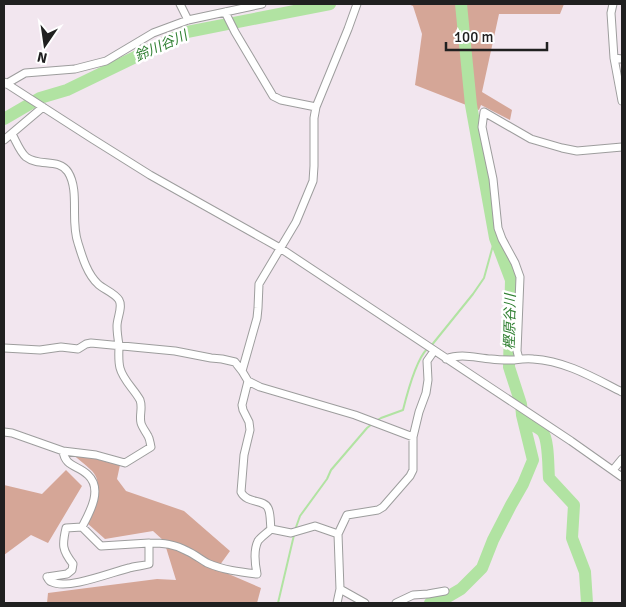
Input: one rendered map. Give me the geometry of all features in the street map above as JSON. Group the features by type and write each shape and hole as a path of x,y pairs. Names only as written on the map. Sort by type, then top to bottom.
{"street":[{"path":"180,4 188,20"},
{"path":"262,4 226,15 188,20 153,33 106,61 75,69 25,73 5,83 150,175 280,248 525,410 622,477"},
{"path":"242,371 258,308 259,284 296,222 313,181 314,118 316,107 357,4"},
{"path":"613,4 611,13 614,58 622,101"},
{"path":"226,15 273,96 281,100 316,107"},
{"path":"614,58 622,59"},
{"path":"4,140 41,106"},
{"path":"517,360 520,277 498,228 493,180 482,127 484,112 531,139 562,148 577,151 622,147"},
{"path":"4,432 12,433 63,451 96,455 125,463 151,447 149,437 141,422 142,406 120,368 117,326 120,301 94,279 80,249 75,227 74,192 67,170 62,166 52,163 43,164 26,157 12,134"},
{"path":"4,348 40,350 61,347 78,349 90,343 175,351 222,359 235,362 248,381 260,387 355,415 413,437"},
{"path":"336,603 340,589 338,534 347,515 378,510 383,507 413,470 413,437 426,393 428,380 427,361 431,349"},
{"path":"446,359 453,356 463,356 505,360 532,358 549,361 586,373 622,392"},
{"path":"248,381 242,405 250,430 244,455 241,492 244,497 267,506 271,529"},
{"path":"63,451 66,460 88,475 93,483 95,491 93,500 82,527"},
{"path":"613,470 622,459"},
{"path":"271,529 294,533 315,526 338,534"},
{"path":"149,543 149,564 85,581 60,584 51,582 47,577 67,574 72,570 72,564 65,555 63,541 66,528 82,527 101,546 149,543 174,545 208,563 235,572 257,574 255,554 258,541 271,529"},
{"path":"340,589 365,603"},
{"path":"396,603 413,595 445,591"}],"shaded area":[{"path":"408,4 564,4 560,14 499,14 482,92 512,110 510,120 481,105 479,110 415,85 422,34 413,6"},
{"path":"72,454 120,465 117,479 126,491 184,511 230,551 217,569 261,588 257,603 47,603 48,593 157,579 176,580 164,541 153,531 105,539 87,523 97,496 98,482 91,470"},
{"path":"66,470 82,486 48,543 31,535 4,555 4,485 42,494"}],"waterway":[{"name":"鈴川谷川","path":"4,119 40,98 67,90 187,32 330,4"},
{"name":"樫原谷川","path":"430,603 444,599 461,589 482,568 493,540 523,484 533,460 521,404 509,367 511,280 495,238 471,105 461,4"},
{"path":"431,346 484,278 495,238"},
{"path":"376,421 403,410 419,361 427,349"},
{"path":"525,422 542,431 547,446 549,478 574,505 572,538 585,572 587,603"},
{"path":"295,530 300,516 327,479 331,470 372,424"},
{"path":"278,603 294,535"}]}
